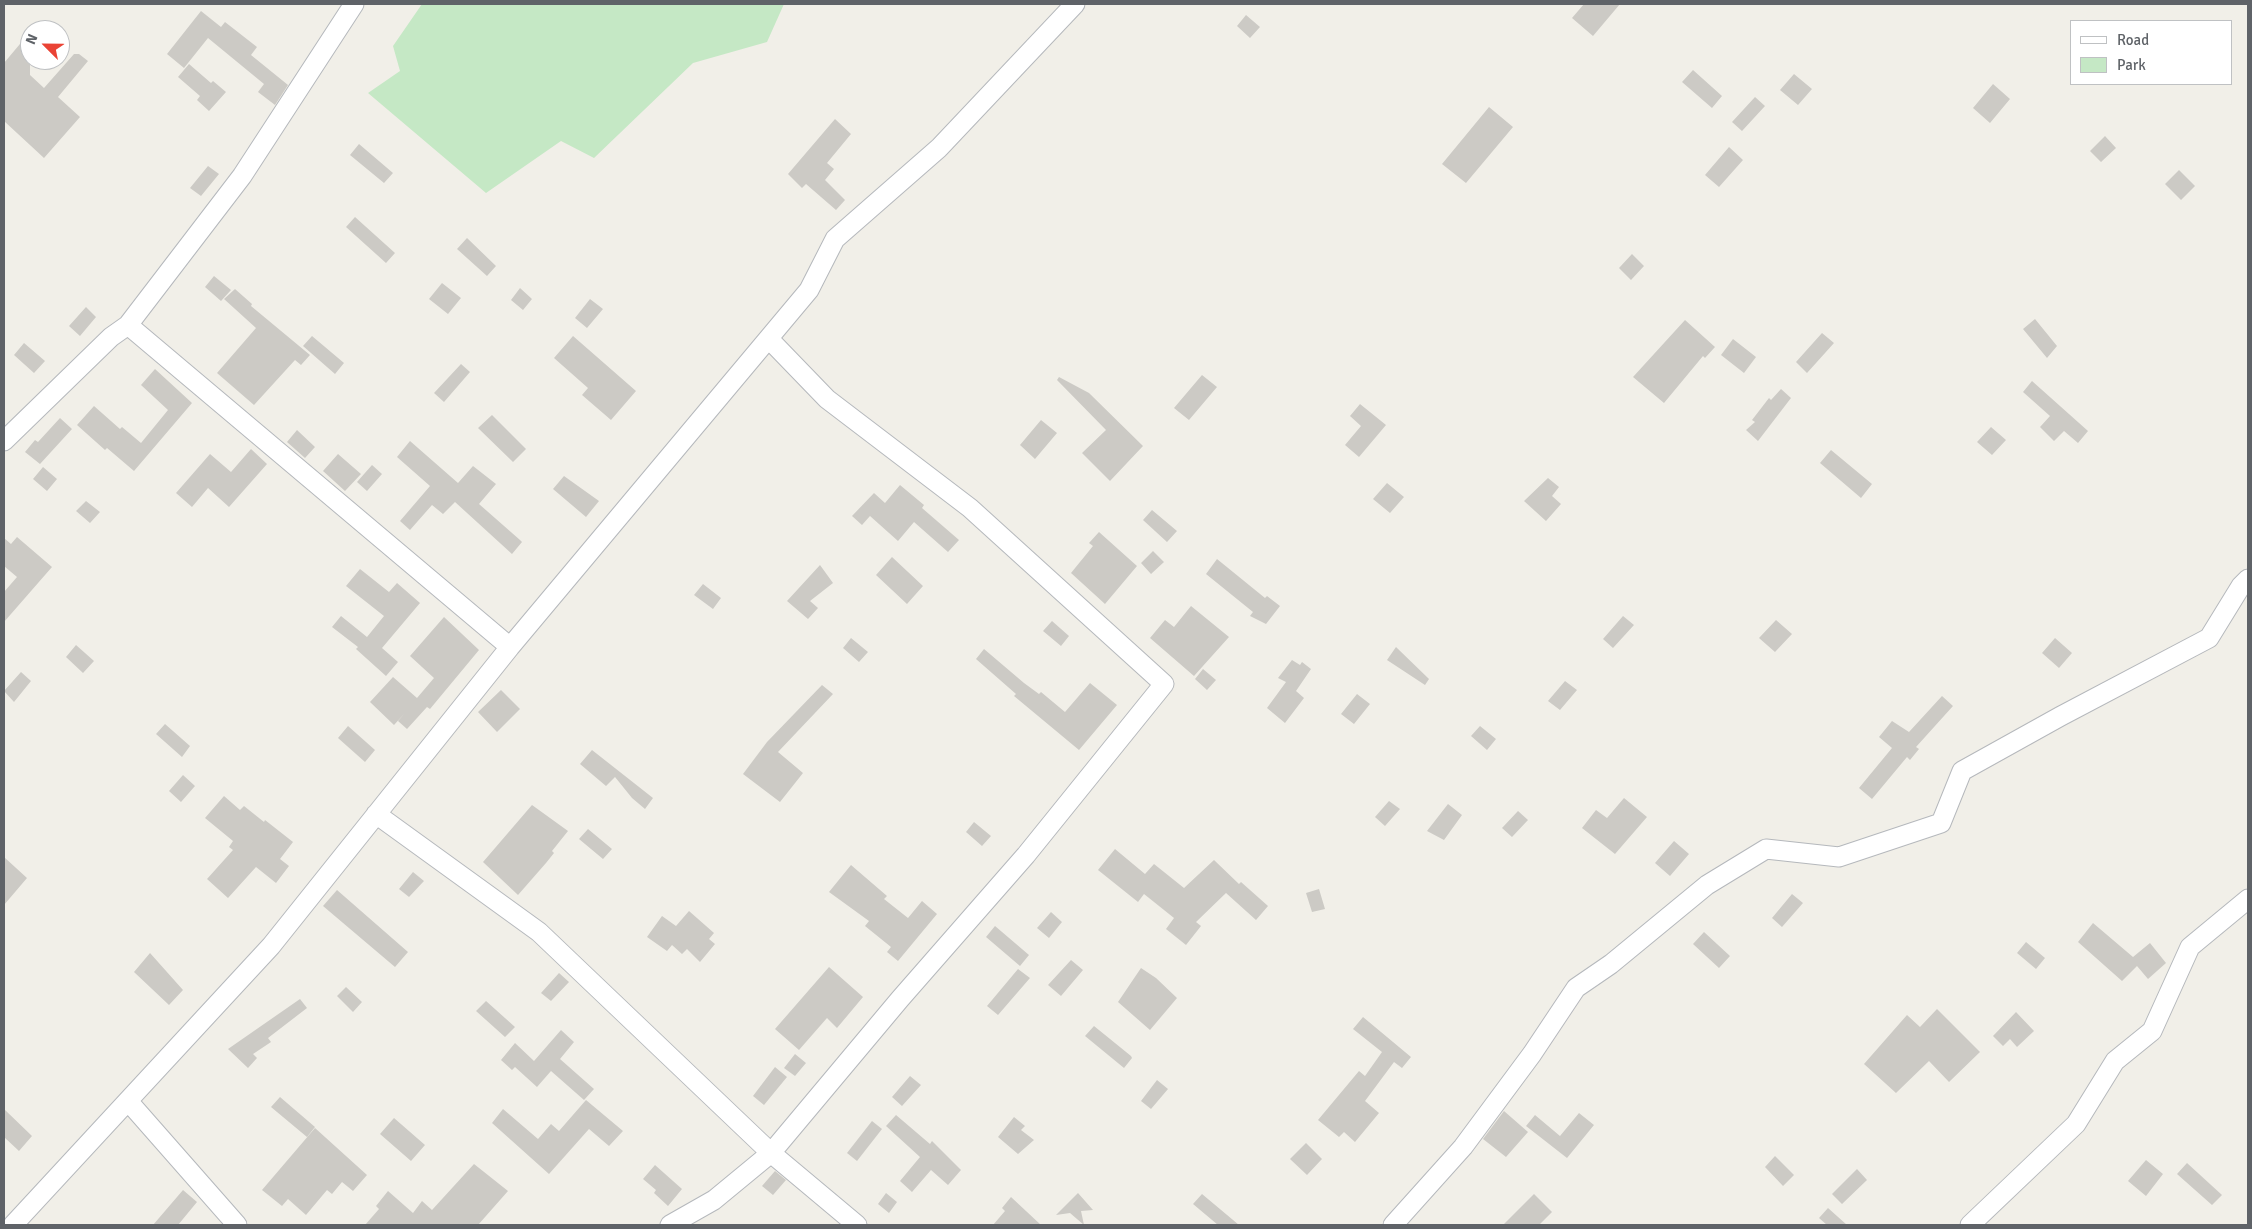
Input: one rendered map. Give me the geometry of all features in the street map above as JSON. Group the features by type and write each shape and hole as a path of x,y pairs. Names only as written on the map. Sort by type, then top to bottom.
{"street":[{"path":"4,441 112,337 128,325 242,176 354,4"},
{"path":"14,1225 271,946 510,647 809,290 835,239 939,148 1075,4"},
{"path":"128,325 510,647"},
{"path":"670,1225 714,1200 772,1154 900,999 1026,854 1164,684 970,508 828,399 769,339"},
{"path":"1393,1225 1463,1147 1532,1054 1576,988 1610,964 1707,885 1766,849 1839,857 1941,823 1962,771 2061,716 2210,638 2241,586 2248,579"},
{"path":"376,814 539,932 772,1154 857,1225"},
{"path":"1970,1225 2076,1124 2116,1061 2152,1031 2190,947 2248,900"},
{"path":"128,1101 237,1225"}],"green space":[{"path":"422,4 784,4 767,42 693,63 594,158 561,141 486,193 368,93 400,71 393,46"}],"building":[{"path":"1584,4 1620,4 1593,36 1572,18"},
{"path":"201,11 221,27 225,22 257,47 251,55 288,85 275,105 258,92 264,84 208,38 184,68 167,54"},
{"path":"1246,15 1260,27 1250,38 1237,26"},
{"path":"20,44 20,70 30,70 30,75 44,88 60,70 70,70 70,59 74,54 79,54 88,61 58,97 80,117 44,158 4,121 4,63"},
{"path":"189,64 211,83 213,81 226,92 209,111 197,100 200,96 178,77"},
{"path":"1693,70 1722,96 1712,108 1682,82"},
{"path":"1794,74 1812,89 1798,105 1780,90"},
{"path":"1993,84 2010,99 1990,123 1973,108"},
{"path":"1755,97 1765,106 1742,131 1732,122"},
{"path":"1489,107 1513,127 1466,183 1442,164"},
{"path":"835,119 851,134 827,163 834,169 825,180 845,200 836,210 806,184 802,188 788,174"},
{"path":"2105,136 2116,148 2101,162 2090,151"},
{"path":"359,144 393,173 384,183 350,155"},
{"path":"1729,147 1743,160 1719,187 1705,175"},
{"path":"208,166 219,174 201,196 190,188"},
{"path":"2179,170 2195,186 2181,200 2165,184"},
{"path":"355,217 395,253 386,263 346,227"},
{"path":"467,238 496,266 487,276 457,249"},
{"path":"1632,254 1644,266 1631,280 1619,268"},
{"path":"214,276 231,290 221,301 205,287"},
{"path":"442,283 461,298 448,314 429,299"},
{"path":"520,288 532,299 523,310 511,300"},
{"path":"235,289 252,304 251,306 310,355 301,365 295,360 254,405 217,373 256,328 224,299"},
{"path":"590,299 603,309 587,328 575,318"},
{"path":"86,307 96,317 80,336 69,326"},
{"path":"2035,319 2057,346 2047,358 2023,329"},
{"path":"1685,320 1715,347 1705,358 1703,356 1664,403 1633,377"},
{"path":"1822,333 1834,343 1807,373 1796,362"},
{"path":"312,336 344,363 335,374 303,346"},
{"path":"573,336 636,391 611,420 582,395 588,388 554,358"},
{"path":"1733,339 1756,357 1744,373 1721,355"},
{"path":"24,343 45,361 34,373 14,355"},
{"path":"461,364 470,372 444,402 434,393"},
{"path":"155,369 192,403 134,471 107,448 105,450 77,425 94,406 120,429 122,427 141,443 168,410 141,385"},
{"path":"1202,375 1217,387 1189,420 1174,408"},
{"path":"1059,377 1089,393 1143,446 1110,481 1082,453 1106,430 1057,380"},
{"path":"2032,381 2088,431 2078,443 2064,431 2054,441 2040,427 2050,416 2023,392"},
{"path":"1781,389 1791,398 1758,441 1746,430 1755,422 1752,420 1769,398 1771,400"},
{"path":"1360,404 1386,425 1359,457 1345,445 1361,426 1350,416"},
{"path":"492,415 526,449 513,462 478,428"},
{"path":"60,418 72,429 40,464 25,452 35,440 38,442"},
{"path":"1041,420 1057,433 1035,459 1020,445"},
{"path":"1991,427 2006,440 1992,455 1977,442"},
{"path":"297,430 315,447 305,458 287,442"},
{"path":"410,441 458,483 473,466 496,484 479,504 522,542 512,554 455,502 443,514 432,505 410,530 400,521 430,486 397,457"},
{"path":"251,449 267,464 229,507 208,488 192,507 176,493 210,454 231,472"},
{"path":"1831,450 1872,484 1861,498 1820,463"},
{"path":"338,454 361,474 345,491 323,471"},
{"path":"372,465 382,474 367,491 357,482"},
{"path":"43,467 57,479 47,491 33,479"},
{"path":"564,476 599,501 586,517 553,489"},
{"path":"1548,478 1559,487 1552,496 1561,504 1546,521 1524,501"},
{"path":"1387,483 1404,497 1390,513 1373,499"},
{"path":"900,485 924,505 922,508 959,540 948,552 914,522 898,541 870,516 862,525 852,516 874,493 885,503"},
{"path":"86,501 100,512 90,523 76,511"},
{"path":"1152,510 1177,531 1167,542 1143,520"},
{"path":"1099,532 1137,566 1105,604 1071,573 1093,546 1089,543"},
{"path":"17,537 52,567 4,622 4,592 17,577 4,566 4,538 11,544"},
{"path":"1153,551 1164,562 1151,574 1141,563"},
{"path":"892,557 923,586 907,604 876,575"},
{"path":"1217,559 1265,598 1267,596 1280,606 1266,624 1250,616 1253,612 1206,574"},
{"path":"820,565 833,583 810,601 818,608 808,619 787,601"},
{"path":"360,569 389,592 397,583 420,603 382,648 398,662 386,676 356,649 358,647 332,627 341,616 367,637 384,616 346,586"},
{"path":"703,584 721,598 713,609 694,595"},
{"path":"1191,606 1229,637 1194,676 1150,638 1165,620 1174,627"},
{"path":"1623,616 1634,625 1613,648 1603,639"},
{"path":"444,617 479,650 430,709 427,707 407,729 398,721 404,714 394,725 370,702 393,677 417,698 434,678 410,656"},
{"path":"1776,620 1792,634 1775,652 1759,638"},
{"path":"1052,621 1069,636 1061,646 1043,631"},
{"path":"851,638 868,652 859,662 843,648"},
{"path":"2055,638 2072,653 2059,668 2042,653"},
{"path":"76,645 94,661 83,673 66,657"},
{"path":"1396,647 1429,679 1425,685 1387,660"},
{"path":"984,649 1024,683 1039,694 1041,692 1065,712 1090,683 1117,705 1079,750 1014,696 1016,694 976,659"},
{"path":"1292,660 1300,665 1302,662 1311,669 1296,691 1304,698 1285,723 1267,708 1286,682 1278,678"},
{"path":"1203,669 1216,680 1207,690 1195,679"},
{"path":"21,672 31,681 14,702 4,691"},
{"path":"1565,681 1577,690 1560,710 1548,701"},
{"path":"822,685 833,694 778,752 803,773 780,802 743,774 767,742"},
{"path":"501,690 520,709 497,732 478,712"},
{"path":"1357,694 1370,704 1354,724 1341,714"},
{"path":"1942,696 1953,706 1916,747 1919,749 1910,760 1907,757 1872,799 1859,788 1892,748 1879,737 1892,721 1909,732"},
{"path":"165,724 190,746 182,757 156,734"},
{"path":"348,726 375,750 365,762 338,738"},
{"path":"1480,726 1496,739 1487,750 1471,736"},
{"path":"592,750 653,798 645,809 632,798 615,777 606,786 580,764"},
{"path":"183,775 195,786 181,802 169,791"},
{"path":"224,796 240,810 244,806 264,822 265,820 293,842 280,859 289,866 276,883 256,867 228,898 207,879 233,850 229,847 233,841 205,818"},
{"path":"1624,798 1647,817 1615,854 1582,828 1596,810 1607,818"},
{"path":"1389,801 1400,809 1385,826 1375,817"},
{"path":"1448,804 1462,815 1444,840 1427,831"},
{"path":"532,805 568,831 552,851 554,853 518,895 483,862"},
{"path":"1518,811 1528,820 1512,837 1502,828"},
{"path":"974,822 991,836 982,846 966,832"},
{"path":"588,829 612,849 603,859 579,839"},
{"path":"1674,841 1689,854 1670,876 1655,863"},
{"path":"1115,849 1145,874 1154,864 1184,888 1214,860 1239,884 1241,882 1268,906 1256,920 1226,893 1196,922 1201,926 1186,945 1166,929 1174,918 1144,894 1138,902 1098,870"},
{"path":"4,857 27,878 4,905"},
{"path":"851,865 887,896 884,899 908,918 922,901 937,914 898,961 887,952 891,947 865,926 869,921 829,892"},
{"path":"413,872 424,881 409,897 399,889"},
{"path":"1319,889 1325,909 1312,912 1306,893"},
{"path":"337,890 408,952 395,967 323,906"},
{"path":"1792,894 1803,903 1782,927 1772,918"},
{"path":"689,911 714,933 709,939 715,944 700,962 687,949 682,954 672,945 667,951 647,937 662,916 676,926"},
{"path":"1051,912 1062,922 1049,938 1037,928"},
{"path":"2093,923 2133,957 2150,943 2166,963 2148,979 2137,966 2122,981 2078,942"},
{"path":"995,926 1029,955 1020,966 986,937"},
{"path":"1704,932 1730,956 1719,968 1693,944"},
{"path":"2026,942 2045,958 2036,969 2017,953"},
{"path":"150,953 183,990 169,1005 134,972"},
{"path":"1071,960 1083,970 1061,996 1048,985"},
{"path":"829,967 863,997 837,1028 827,1018 799,1050 775,1029"},
{"path":"1141,968 1156,978 1177,998 1150,1030 1118,1002"},
{"path":"1018,969 1030,978 998,1015 987,1006"},
{"path":"559,973 569,982 551,1001 541,993"},
{"path":"346,987 362,1002 353,1012 337,996"},
{"path":"300,999 307,1008 268,1038 271,1042 253,1054 257,1058 248,1068 228,1049"},
{"path":"486,1001 515,1027 505,1037 476,1011"},
{"path":"1937,1009 1980,1052 1949,1082 1929,1061 1896,1093 1864,1064 1907,1015 1920,1027"},
{"path":"2016,1012 2034,1031 2017,1047 2010,1039 2003,1046 1993,1036"},
{"path":"1363,1017 1411,1057 1402,1068 1394,1062 1365,1101 1379,1113 1355,1142 1344,1132 1339,1137 1318,1120 1359,1071 1365,1076 1382,1052 1353,1029"},
{"path":"1094,1026 1131,1056 1132,1058 1124,1068 1085,1036"},
{"path":"561,1030 574,1042 560,1059 594,1089 584,1100 551,1071 537,1087 515,1067 512,1070 501,1060 515,1043 534,1061"},
{"path":"795,1054 806,1063 795,1076 784,1068"},
{"path":"775,1067 787,1077 764,1105 753,1096"},
{"path":"910,1076 921,1085 902,1106 892,1097"},
{"path":"1157,1080 1168,1089 1151,1109 1141,1101"},
{"path":"280,1097 315,1127 307,1137 271,1107"},
{"path":"586,1100 623,1131 609,1146 589,1129 549,1174 492,1123 503,1109 538,1139 551,1124 559,1131"},
{"path":"4,1109 32,1136 19,1151 4,1137"},
{"path":"1504,1111 1528,1132 1506,1157 1483,1139"},
{"path":"1579,1113 1594,1125 1567,1158 1526,1126 1535,1115 1560,1136"},
{"path":"896,1115 930,1144 932,1141 961,1170 948,1185 931,1170 912,1192 900,1181 920,1157 886,1126"},
{"path":"1014,1117 1025,1126 1021,1130 1034,1140 1018,1154 998,1137"},
{"path":"394,1118 425,1145 411,1161 380,1134"},
{"path":"872,1121 882,1129 857,1161 847,1153"},
{"path":"315,1128 367,1175 353,1191 342,1182 332,1194 327,1190 306,1215 288,1199 282,1206 262,1190"},
{"path":"1306,1143 1322,1159 1307,1175 1290,1159"},
{"path":"1775,1156 1794,1175 1783,1186 1765,1167"},
{"path":"2146,1160 2163,1174 2146,1196 2128,1181"},
{"path":"2187,1163 2222,1195 2212,1205 2177,1174"},
{"path":"474,1164 508,1191 478,1225 365,1225 379,1209 376,1206 388,1191 413,1213 422,1201 432,1210"},
{"path":"655,1165 682,1189 668,1206 654,1193 656,1190 643,1179"},
{"path":"1857,1169 1867,1180 1842,1204 1832,1194"},
{"path":"775,1171 786,1180 773,1195 762,1186"},
{"path":"183,1190 197,1202 178,1225 153,1225"},
{"path":"886,1193 897,1202 889,1213 878,1204"},
{"path":"1078,1193 1093,1210 1081,1211 1084,1225 1070,1213 1056,1215"},
{"path":"1202,1194 1239,1225 1218,1225 1193,1204"},
{"path":"1534,1194 1552,1212 1539,1225 1503,1225"},
{"path":"1011,1197 1041,1225 993,1225 1005,1211 1002,1208"},
{"path":"1828,1208 1847,1225 1827,1225 1819,1218"}]}
